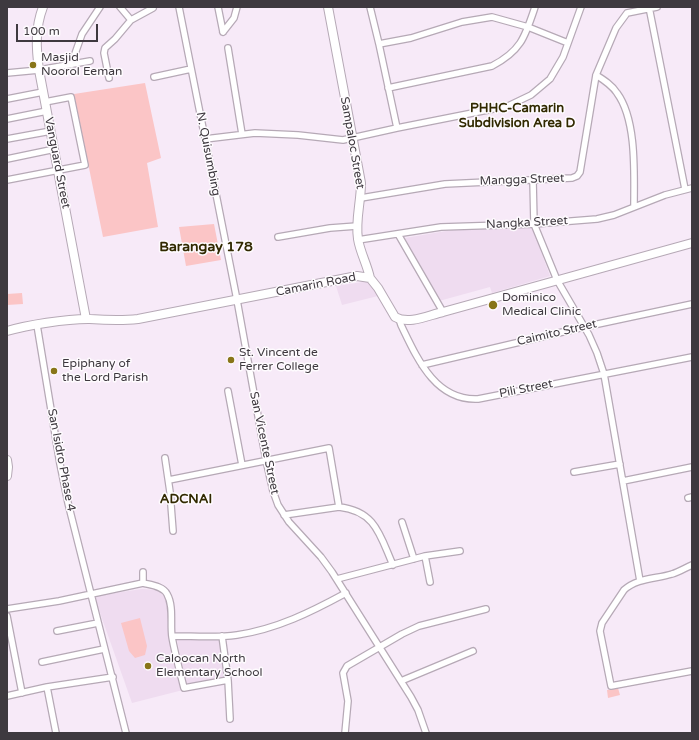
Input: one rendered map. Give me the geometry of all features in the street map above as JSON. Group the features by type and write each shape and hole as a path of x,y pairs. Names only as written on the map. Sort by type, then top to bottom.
{"main road":[{"name":"Vanguard Street","path":"43,7 37,24 36,34 39,70 86,319"},
{"name":"Sampaloc Street","path":"328,7 360,183 361,198 357,226 358,240 370,278"},
{"path":"399,319 408,320 443,312 692,244"},
{"name":"Camarin Road","path":"7,330 86,319 114,321 127,320 237,300 352,276 370,278 378,288 392,313 399,319"},
{"path":"7,460 7,476"}],"street":[{"path":"71,65 82,34 100,7"},
{"path":"120,7 131,20"},
{"name":"N. Quisumbing","path":"179,7 237,300"},
{"path":"218,7 223,32 234,18 237,7"},
{"path":"370,7 380,44 397,128"},
{"path":"388,88 492,66 505,59 518,47 528,27 535,7"},
{"path":"205,139 255,133 298,135 343,140 498,109 523,100 537,91 550,79 563,57 581,7"},
{"name":"Mangga Street","path":"361,198 446,184 572,178 577,176 580,172 586,126 596,75 616,28 627,13 657,7"},
{"path":"108,78 104,53 105,48 115,39 131,20 153,8"},
{"path":"649,8 685,189"},
{"path":"380,44 411,38 478,18 492,17 528,27 568,43"},
{"path":"228,48 242,134"},
{"path":"7,73 39,70 90,62"},
{"path":"154,77 191,69"},
{"path":"596,75 617,91 623,101 629,117 634,173 634,207"},
{"path":"7,99 43,92"},
{"path":"7,180 85,164 71,97 45,102"},
{"path":"7,119 47,111"},
{"path":"7,139 51,131"},
{"path":"7,158 55,149"},
{"path":"533,180 534,224 557,280 584,327 597,353 604,374 640,581"},
{"name":"Nangka Street","path":"358,240 447,227 534,224 605,218 665,195 692,188"},
{"path":"278,237 330,228 357,226"},
{"path":"398,234 443,312"},
{"name":"San Vicente Street","path":"237,300 266,460 273,491 278,505 296,531 322,557 337,579 418,710 426,733"},
{"name":"Caimito Street","path":"422,365 584,327 692,304"},
{"name":"Pili Street","path":"399,319 422,365 435,382 460,398 478,399 692,357"},
{"name":"San Isidro Phase 4","path":"37,325 63,480 126,733"},
{"path":"228,391 242,465"},
{"path":"168,480 329,448 339,507"},
{"path":"165,458 173,531"},
{"path":"574,472 620,464"},
{"path":"623,481 692,467"},
{"path":"284,515 339,507 348,508 361,513 370,519 375,526 393,566"},
{"path":"402,522 414,559"},
{"path":"337,579 393,566 425,556 460,551"},
{"path":"425,556 430,582"},
{"path":"692,565 673,574 633,583 624,590 600,626 601,640 611,686 692,671"},
{"path":"143,572 143,583"},
{"path":"7,609 59,601 143,583 157,587 162,589 168,596 172,636 184,688 228,680"},
{"path":"172,636 222,636 248,633 291,621 346,593"},
{"path":"345,733 348,694 343,673 347,666 402,634 419,626 486,609"},
{"path":"7,616 22,692"},
{"path":"57,631 98,623"},
{"path":"222,636 228,680 230,719"},
{"path":"42,662 104,649"},
{"path":"401,681 473,651"},
{"path":"7,696 47,687 113,677"},
{"path":"47,687 56,733"}],"shaded area":[{"path":"145,83 161,158 147,163 158,227 103,237 74,94"},
{"path":"214,224 221,260 186,266 179,227"},
{"path":"532,227 550,276 492,293 490,287 439,301 405,238 458,229"},
{"path":"369,281 378,296 342,305 336,286"},
{"path":"22,293 23,304 7,305 7,294"},
{"name":"Caloocan North Elementary School","path":"142,589 157,590 165,597 183,690 132,703 94,596"},
{"path":"140,618 147,646 145,655 135,658 129,651 121,623"},
{"path":"220,639 228,679 187,689 177,640"},
{"path":"618,688 620,695 608,698 607,690"}],"place":[{"name":"Masjid Noorol Eeman","path":"33,65"},
{"name":"Dominico Medical Clinic","path":"493,305"},
{"name":"St. Vincent de Ferrer College","path":"231,360"},
{"name":"Epiphany of the Lord Parish","path":"54,371"},
{"name":"Caloocan North Elementary School","path":"148,666"}],"district":[{"name":"PHHC-Camarin Subdivision Area D","path":"517,116"},
{"name":"Barangay 178","path":"206,247"},
{"name":"ADCNAI","path":"186,500"}]}
